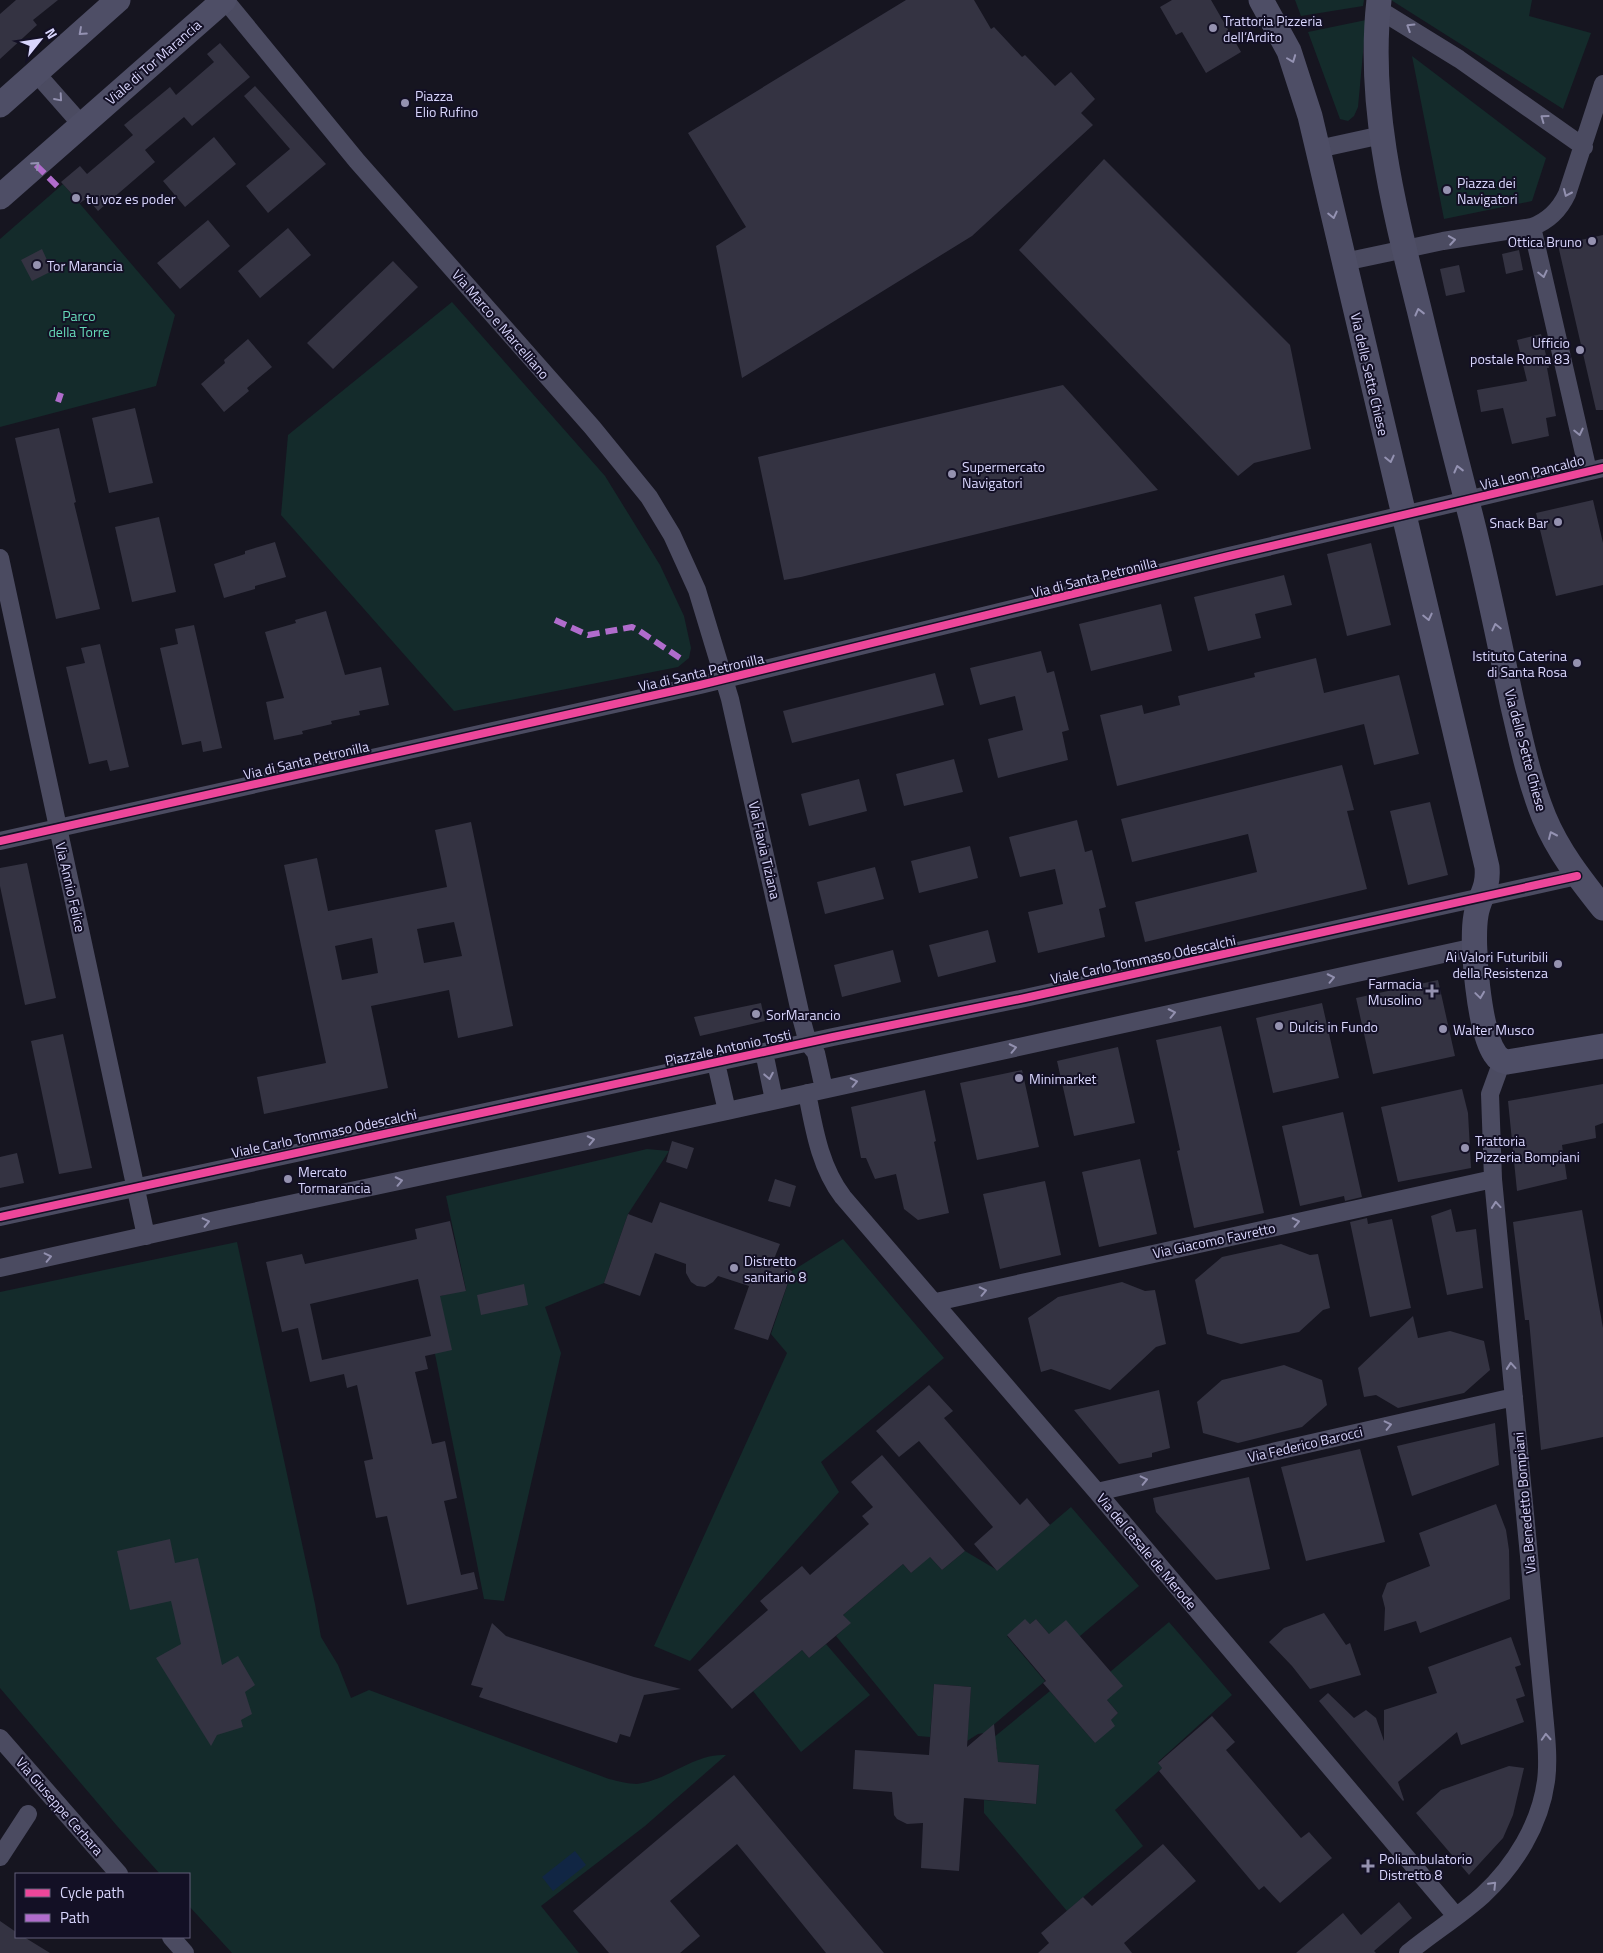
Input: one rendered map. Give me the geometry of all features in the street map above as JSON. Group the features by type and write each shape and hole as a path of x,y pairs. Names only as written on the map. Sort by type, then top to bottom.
{"main road":[{"path":"0,105 118,0"},
{"name":"Viale di Tor Marancia","path":"0,197 81,124 225,0"},
{"name":"Via delle Sette Chiese","path":"1264,3 1289,51 1297,72 1318,149 1487,867 1487,884 1476,916 1477,978 1485,1030 1492,1049 1502,1061"},
{"name":"Via delle Sette Chiese","path":"1378,5 1376,86 1382,135 1404,249 1466,501 1529,772 1552,835 1577,876 1603,908"},
{"path":"1502,1061 1507,1062 1603,1046"}],"street":[{"name":"Via Marco e Marcelliano","path":"225,0 358,161 592,427 649,497 672,535 690,572 724,679"},
{"path":"1378,5 1452,54 1584,147"},
{"path":"36,73 81,124"},
{"path":"1344,262 1404,249 1532,227 1546,220 1564,200 1584,147 1603,84"},
{"path":"1318,149 1382,135"},
{"path":"1532,227 1596,470"},
{"name":"Via Leon Pancaldo","path":"1466,501 1596,470"},
{"path":"1405,516 1466,501"},
{"name":"Via di Santa Petronilla","path":"0,842 724,679 1229,556 1405,516"},
{"name":"Via Annio Felice","path":"0,558 32,699 135,1186"},
{"name":"Via Flavia Tiziana","path":"724,679 738,729 802,1021"},
{"name":"Viale Carlo Tommaso Odescalchi","path":"808,1043 1025,998 1577,876"},
{"path":"0,1268 727,1111 1475,946"},
{"name":"Piazzale Antonio Tosti","path":"802,1021 808,1043 816,1053 815,1091 820,1153 836,1188"},
{"name":"Piazzale Antonio Tosti","path":"653,1076 808,1043"},
{"name":"Piazzale Antonio Tosti","path":"764,1052 774,1100"},
{"name":"Via Benedetto Bompiani","path":"1408,1953 1482,1896 1499,1879 1522,1847 1536,1820 1546,1780 1544,1712 1493,1179 1490,1094 1502,1061"},
{"name":"Piazzale Antonio Tosti","path":"716,1063 727,1111"},
{"name":"Viale Carlo Tommaso Odescalchi","path":"0,1216 653,1076"},
{"name":"Via Giacomo Favretto","path":"936,1302 1493,1179"},
{"path":"135,1186 146,1236"},
{"name":"Via del Casale de Merode","path":"836,1188 936,1302 1456,1916"},
{"name":"Via Federico Barocci","path":"1097,1492 1514,1397"},
{"name":"Via Giuseppe Cerbara","path":"0,1738 118,1873"},
{"path":"0,1857 28,1814"},
{"path":"172,1938 185,1953"}],"green space":[{"path":"1295,0 1364,0 1363,6 1301,16"},
{"path":"1391,0 1532,0 1529,16 1591,33 1563,109"},
{"path":"1366,20 1358,107 1354,116 1348,121 1340,119 1308,32"},
{"path":"1412,56 1546,158 1532,201 1444,219"},
{"name":"Parco della Torre","path":"63,184 175,315 156,386 0,427 0,239"},
{"path":"452,302 605,476 660,565 684,616 691,648 689,658 678,667 454,711 281,515 288,435"},
{"path":"647,1149 669,1151 628,1214 604,1283 545,1307 561,1353 504,1601 484,1599 435,1354 440,1296 466,1290 446,1196"},
{"path":"843,1239 944,1358 821,1462 839,1492 690,1661 654,1646 787,1353 771,1334 792,1271"},
{"path":"237,1242 321,1637 338,1665 351,1698 369,1690 609,1779 630,1784 649,1782 703,1758 726,1755 645,1826 541,1906 579,1953 232,1953 190,1907 190,1873 159,1873 118,1827 0,1688 0,1292"},
{"path":"1071,1507 1139,1586 1080,1636 1049,1634 1036,1619 1030,1624 1025,1620 1007,1636 1045,1681 984,1733 978,1734 967,1741 971,1687 934,1684 930,1737 918,1736 836,1636 850,1623 843,1615 903,1564 911,1573 929,1556 942,1570 965,1551 997,1570"},
{"path":"1169,1622 1232,1695 1158,1762 1162,1768 1115,1810 1143,1846 1067,1911 984,1813 984,1800 1036,1804 1039,1765 987,1761 997,1749 993,1738 1050,1691 1095,1743 1118,1713 1107,1700 1110,1672"},
{"path":"826,1644 870,1695 801,1752 753,1691 802,1650 809,1658"}],"water":[{"path":"575,1851 586,1865 553,1891 542,1877"}],"building":[{"path":"16,0 58,0 33,20 37,25 0,59 0,14"},
{"path":"906,0 974,0 991,29 994,27 1022,57 1025,55 1055,86 1071,72 1095,99 1081,113 1093,125 972,236 742,378 716,246 746,227 688,133"},
{"path":"1172,0 1211,0 1241,52 1206,73 1182,32 1176,35 1160,7"},
{"path":"220,43 250,77 192,126 184,117 145,150 155,162 98,211 87,198 80,203 61,182 80,166 87,174 133,135 124,125 170,87 176,95 214,62 207,54"},
{"path":"255,86 326,164 268,213 246,186 290,149 244,96"},
{"path":"214,137 236,164 185,207 163,181"},
{"path":"1104,159 1290,345 1311,449 1254,463 1238,476 1019,250"},
{"path":"208,220 230,246 180,289 157,263"},
{"path":"288,228 311,255 260,298 238,271"},
{"path":"1603,235 1603,410 1596,410 1558,245"},
{"name":"Tor Marancia","path":"42,249 52,271 32,281 21,260"},
{"path":"1519,250 1523,270 1506,274 1502,254"},
{"path":"393,261 418,287 333,369 307,343"},
{"path":"1459,265 1465,292 1446,296 1440,269"},
{"path":"1541,334 1549,368 1547,368 1556,416 1546,418 1549,436 1512,444 1503,408 1481,412 1477,390 1527,381 1517,340"},
{"path":"248,339 272,367 247,388 249,391 224,412 201,384"},
{"name":"Supermercato Navigatori","path":"1063,385 1158,490 784,580 758,457"},
{"path":"135,408 153,483 109,493 92,418"},
{"path":"59,428 76,502 74,503 100,609 56,619 15,438"},
{"path":"1593,500 1603,543 1603,585 1556,596 1536,513"},
{"path":"159,517 176,592 132,602 115,527"},
{"path":"275,542 286,577 224,598 214,564 245,554 245,551"},
{"path":"1371,543 1391,625 1347,636 1327,554"},
{"path":"1284,575 1292,605 1255,614 1261,638 1208,651 1194,597"},
{"path":"1161,604 1172,651 1091,671 1079,624"},
{"path":"326,611 345,675 381,667 389,705 359,711 360,715 331,721 332,724 302,731 303,734 274,740 266,702 284,698 265,632 296,623 295,620"},
{"path":"194,625 222,748 203,752 201,741 182,745 160,648 178,644 175,629"},
{"path":"100,644 129,767 110,771 107,760 89,764 66,667 85,663 81,648"},
{"path":"1041,651 1047,673 1054,671 1069,730 1062,732 1068,760 998,778 988,739 1023,730 1015,696 980,705 970,668"},
{"path":"1316,658 1324,693 1399,675 1419,754 1374,765 1364,724 1117,786 1100,715 1142,705 1144,714 1180,705 1178,696 1255,677 1254,673"},
{"path":"935,673 944,705 792,743 783,711"},
{"path":"954,759 963,792 904,806 896,774"},
{"path":"1342,765 1354,810 1347,811 1367,889 1145,942 1135,902 1257,872 1248,834 1132,862 1121,819"},
{"path":"859,779 867,811 809,826 801,794"},
{"path":"1430,802 1448,875 1408,885 1390,811"},
{"path":"1077,820 1085,852 1092,850 1106,907 1099,909 1105,937 1038,953 1028,912 1063,904 1055,869 1020,877 1009,837"},
{"path":"471,822 513,1026 458,1038 449,990 371,1006 388,1088 264,1114 257,1077 326,1063 284,865 317,858 328,911 447,887 435,830","holes":["454,922 462,956 424,963 417,929","372,938 378,973 342,980 335,946"]},
{"path":"970,846 978,878 919,893 911,861"},
{"path":"27,863 56,998 25,1005 0,886 0,868"},
{"path":"875,867 884,899 825,914 817,882"},
{"path":"988,930 996,962 938,977 929,945"},
{"path":"893,950 901,982 842,997 834,965"},
{"path":"1438,980 1455,1056 1373,1074 1356,998"},
{"path":"761,1003 765,1021 700,1036 694,1017"},
{"path":"1322,1003 1339,1078 1273,1093 1256,1018"},
{"path":"1221,1026 1264,1213 1194,1228 1177,1151 1180,1150 1156,1040"},
{"path":"63,1034 92,1168 59,1174 31,1041"},
{"path":"1118,1047 1135,1123 1074,1136 1057,1061"},
{"path":"1022,1070 1039,1147 977,1160 960,1083"},
{"path":"1603,1084 1603,1123 1595,1126 1596,1138 1562,1145 1567,1179 1517,1191 1508,1101"},
{"path":"1462,1089 1468,1113 1471,1168 1398,1182 1381,1107"},
{"path":"925,1090 949,1213 918,1220 904,1209 896,1174 875,1179 866,1158 861,1158 851,1107"},
{"path":"1343,1112 1362,1197 1345,1201 1344,1196 1300,1206 1282,1126"},
{"path":"672,1141 694,1148 687,1169 666,1162"},
{"path":"17,1153 24,1183 0,1188 0,1157"},
{"path":"1140,1159 1157,1234 1099,1247 1082,1172"},
{"path":"775,1179 796,1186 790,1207 768,1201"},
{"path":"1045,1181 1061,1255 1000,1269 983,1194"},
{"name":"Distretto sanitario 8","path":"660,1202 780,1244 772,1264 792,1271 768,1340 734,1329 749,1286 718,1276 705,1287 697,1286 691,1282 686,1273 686,1264 655,1253 640,1296 604,1283 628,1214 652,1223"},
{"path":"1451,1209 1456,1232 1476,1229 1483,1288 1447,1295 1431,1216"},
{"path":"1582,1210 1603,1328 1603,1437 1541,1450 1529,1320 1525,1320 1513,1222"},
{"path":"1367,1218 1368,1224 1392,1219 1411,1308 1370,1317 1350,1222"},
{"path":"450,1221 466,1291 440,1296 452,1350 425,1356 428,1369 415,1372 432,1444 445,1441 457,1498 444,1501 461,1575 474,1572 478,1589 407,1605 387,1516 376,1518 364,1461 373,1459 357,1385 347,1388 344,1374 310,1382 298,1328 282,1332 266,1262 302,1254 305,1264 417,1239 415,1229","holes":["418,1279 431,1336 322,1360 310,1304"]},
{"path":"1281,1244 1310,1255 1318,1254 1330,1308 1323,1310 1299,1332 1241,1344 1207,1334 1195,1280 1222,1257"},
{"path":"1122,1282 1145,1291 1155,1290 1166,1344 1156,1347 1110,1390 1051,1369 1041,1372 1028,1318 1058,1297"},
{"path":"524,1284 528,1305 481,1315 477,1295"},
{"path":"1413,1316 1418,1338 1450,1331 1484,1341 1490,1370 1464,1393 1398,1408 1376,1395 1364,1397 1358,1368"},
{"path":"1284,1365 1322,1380 1327,1405 1302,1427 1238,1443 1203,1433 1197,1402 1222,1380"},
{"path":"929,1385 953,1411 944,1418 1020,1505 1027,1498 1050,1525 997,1571 974,1544 993,1527 919,1441 899,1457 876,1431"},
{"path":"1159,1390 1170,1448 1152,1453 1152,1457 1119,1464 1074,1410"},
{"path":"1495,1423 1499,1465 1412,1496 1397,1446"},
{"path":"1360,1449 1385,1542 1306,1561 1281,1467"},
{"path":"882,1455 965,1551 942,1570 930,1557 911,1573 903,1564 843,1615 851,1623 809,1658 802,1650 732,1709 698,1670 768,1610 760,1601 802,1566 810,1575 869,1524 862,1516 873,1507 851,1482"},
{"path":"1249,1477 1270,1569 1216,1580 1156,1512 1153,1498"},
{"path":"1496,1504 1506,1530 1509,1550 1510,1599 1420,1633 1416,1621 1384,1631 1385,1608 1382,1596 1387,1583 1430,1566 1419,1533"},
{"path":"170,1539 175,1563 198,1558 222,1665 238,1656 255,1685 245,1692 252,1714 241,1720 243,1727 217,1735 211,1746 156,1658 181,1644 171,1601 130,1610 117,1551"},
{"path":"1324,1613 1346,1645 1350,1643 1361,1675 1310,1689 1292,1666 1269,1642 1284,1628"},
{"path":"1025,1619 1030,1624 1036,1619 1049,1634 1066,1620 1123,1686 1107,1700 1118,1713 1111,1720 1115,1726 1095,1743 1043,1683 1046,1681 1007,1635"},
{"path":"492,1623 506,1636 634,1677 681,1689 644,1695 630,1737 620,1734 617,1743 479,1697 483,1688 471,1685"},
{"path":"1511,1637 1521,1665 1515,1667 1525,1696 1516,1699 1524,1722 1461,1745 1457,1732 1398,1782 1403,1801 1319,1701 1328,1693 1354,1718 1366,1710 1376,1718 1384,1741 1384,1710 1437,1693 1428,1667"},
{"path":"934,1684 971,1687 967,1747 994,1724 998,1762 1039,1765 1036,1804 964,1798 959,1871 921,1868 923,1823 907,1824 897,1819 894,1815 892,1792 853,1789 855,1750 929,1755"},
{"path":"1212,1716 1235,1742 1226,1750 1301,1838 1309,1832 1332,1858 1280,1903 1264,1886 1259,1890 1159,1771 1162,1768 1158,1763"},
{"path":"1509,1766 1524,1768 1513,1815 1503,1838 1469,1875 1416,1813 1441,1790"},
{"path":"734,1775 884,1953 826,1953 737,1844 670,1901 700,1936 680,1953 609,1953 573,1911"},
{"path":"1163,1844 1196,1881 1124,1943 1132,1953 1038,1953 1049,1943 1041,1933 1083,1897 1092,1906"},
{"path":"1399,1902 1412,1918 1374,1951 1376,1953 1296,1953 1343,1913 1361,1935"},
{"path":"0,1921 15,1931 15,1938 26,1938 50,1953 0,1953"}],"marked path":[{"path":"36,165 59,188"},
{"path":"58,402 61,393"},
{"path":"555,620 588,635 632,627 683,660"}],"cycle path":[{"path":"0,841 700,685 1229,556 1603,468"},
{"path":"0,1217 833,1037 1025,998 1577,876"}],"place":[{"name":"Trattoria Pizzeria dell‘Ardito","path":"1213,28"},
{"name":"Piazza Elio Rufino","path":"405,103"},
{"name":"Piazza dei Navigatori","path":"1447,190"},
{"name":"tu voz es poder","path":"76,198"},
{"name":"Ottica Bruno","path":"1592,241"},
{"name":"Tor Marancia","path":"37,265"},
{"name":"Ufficio postale Roma 83","path":"1580,350"},
{"name":"Supermercato Navigatori","path":"952,474"},
{"name":"Snack Bar","path":"1558,522"},
{"name":"Istituto Caterina di Santa Rosa","path":"1577,663"},
{"name":"Ai Valori Futuribili della Resistenza","path":"1558,964"},
{"name":"Farmacia Musolino","path":"1432,991"},
{"name":"SorMarancio","path":"756,1014"},
{"name":"Dulcis in Fundo","path":"1279,1026"},
{"name":"Walter Musco","path":"1443,1029"},
{"name":"Minimarket","path":"1019,1078"},
{"name":"Trattoria Pizzeria Bompiani","path":"1465,1148"},
{"name":"Mercato Tormarancia","path":"288,1179"},
{"name":"Distretto sanitario 8","path":"734,1268"},
{"name":"Poliambulatorio Distretto 8","path":"1368,1866"}]}
